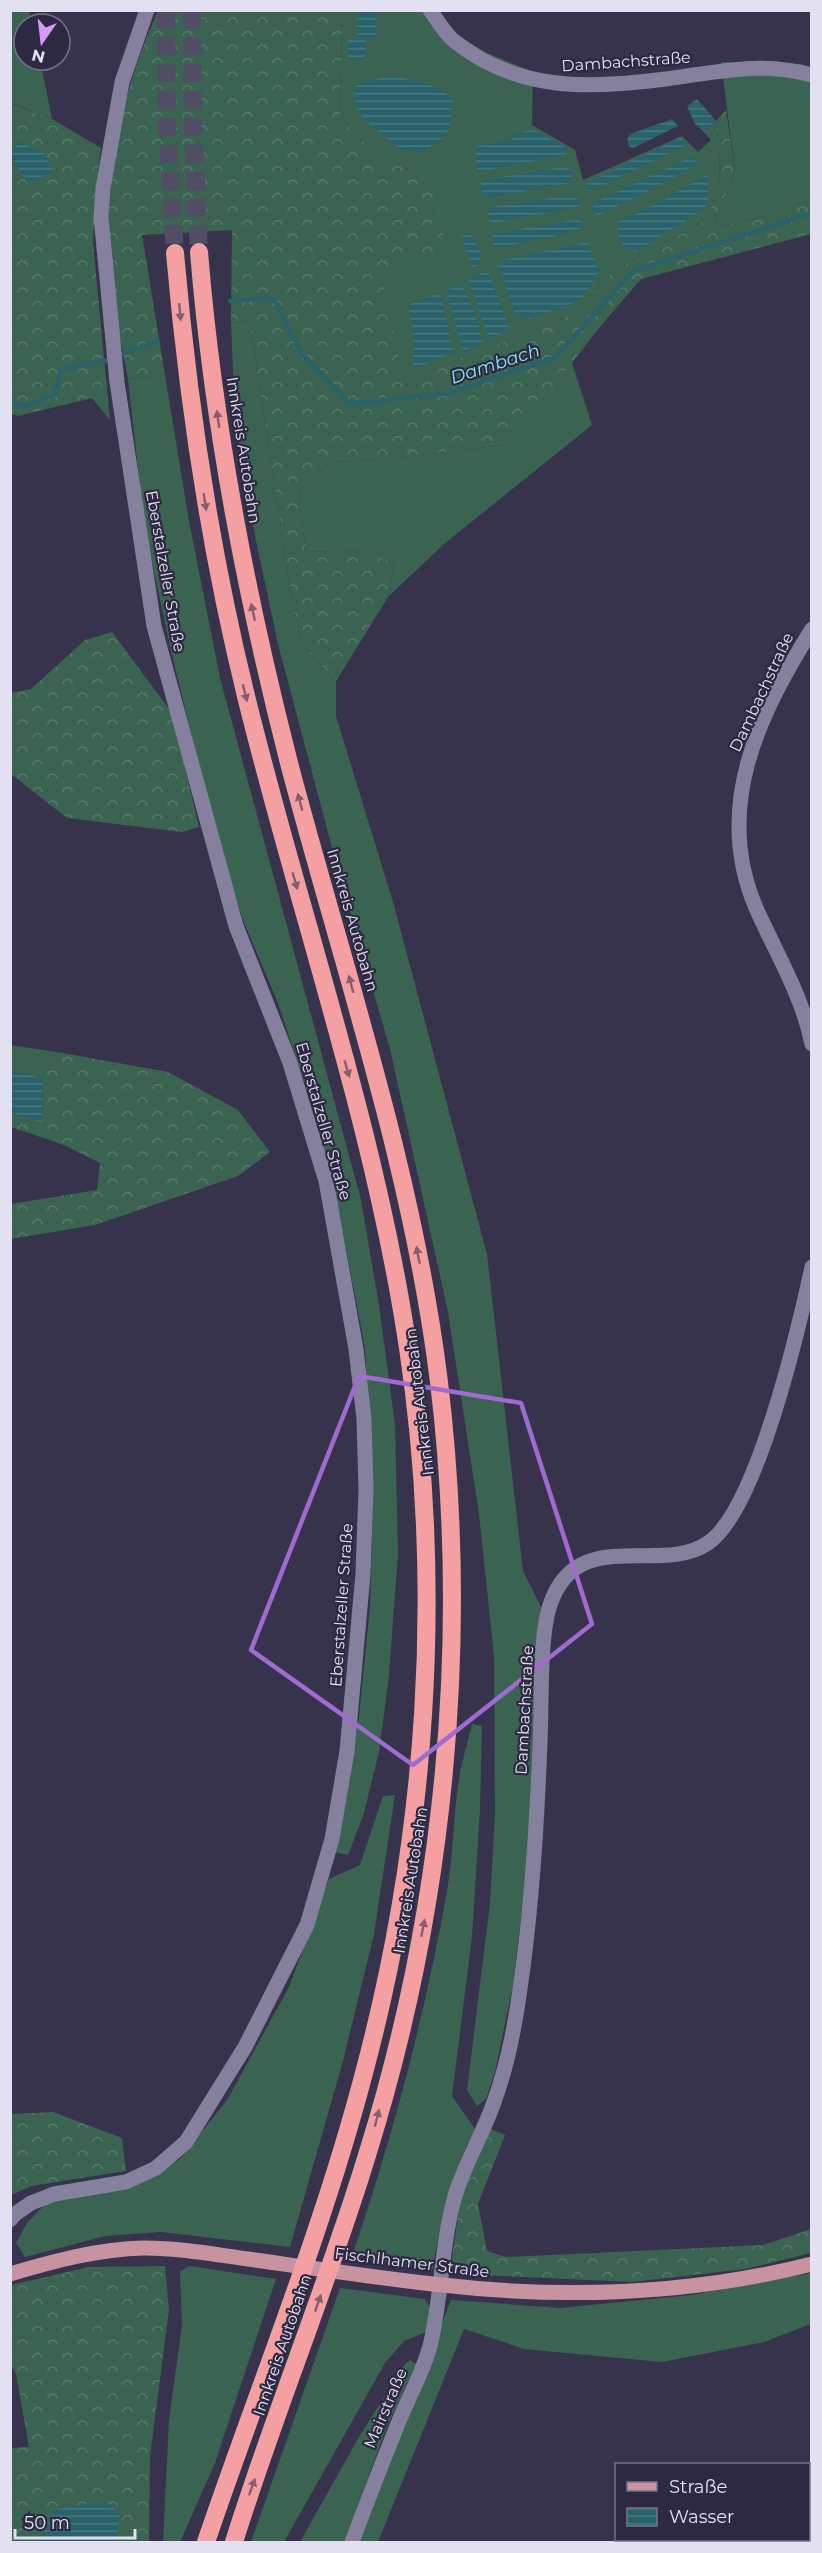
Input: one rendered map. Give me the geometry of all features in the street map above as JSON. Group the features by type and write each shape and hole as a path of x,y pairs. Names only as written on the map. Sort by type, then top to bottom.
{"highway":[{"name":"Innkreis Autobahn","path":"199,252 220,439 252,609 290,765 385,1111 419,1258 439,1382 450,1509 452,1652 442,1810 413,1981 370,2148 234,2542"},
{"name":"Innkreis Autobahn","path":"175,253 188,393 223,599 269,787 353,1091 394,1268 417,1422 426,1559 426,1656 417,1787 407,1869 379,2015 364,2076 326,2201 206,2542"}],"main road":[{"name":"Fischlhamer Straße","path":"10,2274 83,2255 125,2249 187,2250 385,2278 508,2292 610,2294 694,2287 812,2264"}],"street":[{"name":"Eberstalzeller Straße","path":"10,2220 31,2203 54,2194 126,2181 156,2168 186,2142 245,2047 307,1926 332,1839 347,1751 363,1574 366,1490 364,1419 356,1349 326,1181 290,1063 236,926 154,626 117,382 101,217 103,188 122,82 147,10"},
{"name":"Dambachstraße","path":"430,10 451,38 488,63 528,79 570,86 664,79 748,67 792,70 812,75"},
{"name":"Dambachstraße","path":"812,629 786,675 754,743 742,781 738,817 741,860 746,881 756,909 785,965 812,1044"},
{"name":"Dambachstraße","path":"441,2285 453,2202 495,2100 519,1995 533,1876 544,1657 549,1607 563,1580 586,1562 621,1555 670,1554 690,1550 706,1545 726,1524 749,1480 793,1352 812,1267"},
{"name":"Mairstraße","path":"352,2542 377,2474 429,2350 441,2285"}],"highlighted area":[{"path":"359,1376 521,1403 592,1624 413,1765 251,1650"}],"green space":[{"path":"10,11 29,11 12,12 12,72 42,72 52,119 11,103"},
{"path":"158,11 342,11 340,116 378,158 431,174 446,248 381,272 404,380 553,323 585,307 611,272 704,221 720,190 716,121 726,110 735,171 713,228 770,215 811,199 811,234 641,279 598,329 550,392 503,445 378,460 330,462 298,492 306,552 367,550 394,564 388,597 336,681 301,644 289,582 250,321 231,323 232,230 142,235 165,375 128,379 115,308 109,250 111,179 116,144 133,75"},
{"path":"342,11 438,11 456,34 485,52 533,72 532,125 575,150 583,180 682,136 698,152 711,140 704,132 716,121 720,190 704,221 611,272 585,307 553,323 404,381 381,272 378,158 340,116"},
{"path":"721,62 802,64 811,69 811,199 770,215 713,228 735,171"},
{"path":"10,103 52,119 101,148 93,243 110,420 92,398 18,416 11,414"},
{"path":"250,321 289,582 301,644 336,681 336,716 393,902 487,1254 523,1571 541,1607 536,1649 528,1858 513,1985 495,2072 486,2099 477,2106 467,2090 490,1903 495,1812 494,1656 479,1514 448,1312 390,1049 336,863 278,644 255,536 235,419 231,323"},
{"path":"572,363 592,425 444,544 388,597 394,564 367,550 306,552 298,492 330,462 378,460 503,445"},
{"path":"165,375 189,521 220,678 361,1200 379,1305 395,1425 398,1553 389,1675 379,1752 364,1813 348,1855 334,1852 359,1717 370,1607 373,1496 365,1348 340,1218 315,1114 278,1003 243,920 213,823 172,655 145,530 128,379"},
{"path":"112,632 172,713 199,827 182,832 67,818 11,774 10,693 31,689 85,640"},
{"path":"10,1045 57,1052 43,1078 11,1071"},
{"path":"57,1052 168,1072 238,1110 270,1152 238,1176 95,1225 11,1239 11,1204 97,1190 100,1163 64,1145 11,1127 11,1112 42,1122 43,1078"},
{"path":"472,1724 482,1726 480,1809 472,1937 452,2096 475,2129 466,2147 448,2198 432,2271 352,2256 407,2075 429,1983 449,1876 460,1773"},
{"path":"395,1795 374,1934 343,2061 290,2247 161,2232 105,2236 25,2257 16,2243 27,2223 50,2199 127,2190 179,2160 227,2100 289,1987 329,1879 360,1865 383,1796"},
{"path":"53,2112 122,2138 126,2171 31,2186 11,2195 11,2114"},
{"path":"489,2128 505,2135 478,2204 487,2251 506,2257 763,2245 811,2229 811,2253 745,2269 632,2282 460,2274 451,2264 461,2196"},
{"path":"165,2266 169,2310 150,2456 149,2542 11,2542 11,2448 29,2447 16,2374 11,2365 11,2285 89,2267"},
{"path":"189,2266 276,2279 215,2463 180,2542 163,2542 169,2420 182,2325 180,2271"},
{"path":"811,2273 811,2324 764,2342 662,2362 524,2349 464,2329 378,2542 356,2542 451,2300 560,2308 691,2295"},
{"path":"340,2288 425,2299 430,2308 429,2331 404,2341 385,2363 284,2542 251,2542"},
{"path":"410,2360 416,2364 386,2429 344,2542 300,2542 359,2437 405,2364"}],"water":[{"path":"356,11 374,11 377,38 366,38 365,59 347,58 348,39 358,38"},
{"path":"388,76 414,80 433,87 441,90 453,100 447,133 438,142 420,153 399,149 364,119 357,109 354,92 357,84"},
{"path":"697,99 716,121 704,132 695,124 687,106"},
{"path":"672,119 678,126 633,148 629,146 627,140 630,134"},
{"path":"534,130 567,148 566,155 478,172 474,147 513,139 515,133"},
{"path":"681,137 686,145 591,191 587,190 587,183"},
{"path":"18,141 44,153 54,172 27,183 11,156"},
{"path":"693,156 697,164 597,216 593,203"},
{"path":"563,167 570,169 573,178 569,183 490,198 483,195 481,184 485,180"},
{"path":"707,174 708,204 684,222 635,252 623,246 618,235 618,222 664,200"},
{"path":"565,196 579,200 580,205 575,208 493,223 489,221 488,211 491,207"},
{"path":"580,219 585,227 566,234 494,248 492,234"},
{"path":"471,233 481,255 480,265 472,268 461,236"},
{"path":"587,242 599,271 581,300 530,319 515,313 502,273 496,268 504,260"},
{"path":"488,270 509,329 489,339 468,279"},
{"path":"462,284 476,316 483,343 463,351 446,291"},
{"path":"440,293 454,353 413,369 414,337 408,305"},
{"path":"11,1071 43,1078 42,1123 11,1112"},
{"path":"106,2503 120,2512 116,2542 41,2542 52,2510"}],"waterway":[{"name":"Dambach","path":"230,301 273,298 302,354 350,404 449,393 555,358 633,271 812,213"},
{"name":"Dambach","path":"10,399 23,407 56,394 61,369 104,361 158,341"}],"tunnel":[{"path":"166,10 167,128 175,253"},
{"path":"192,10 193,127 199,252"}]}
